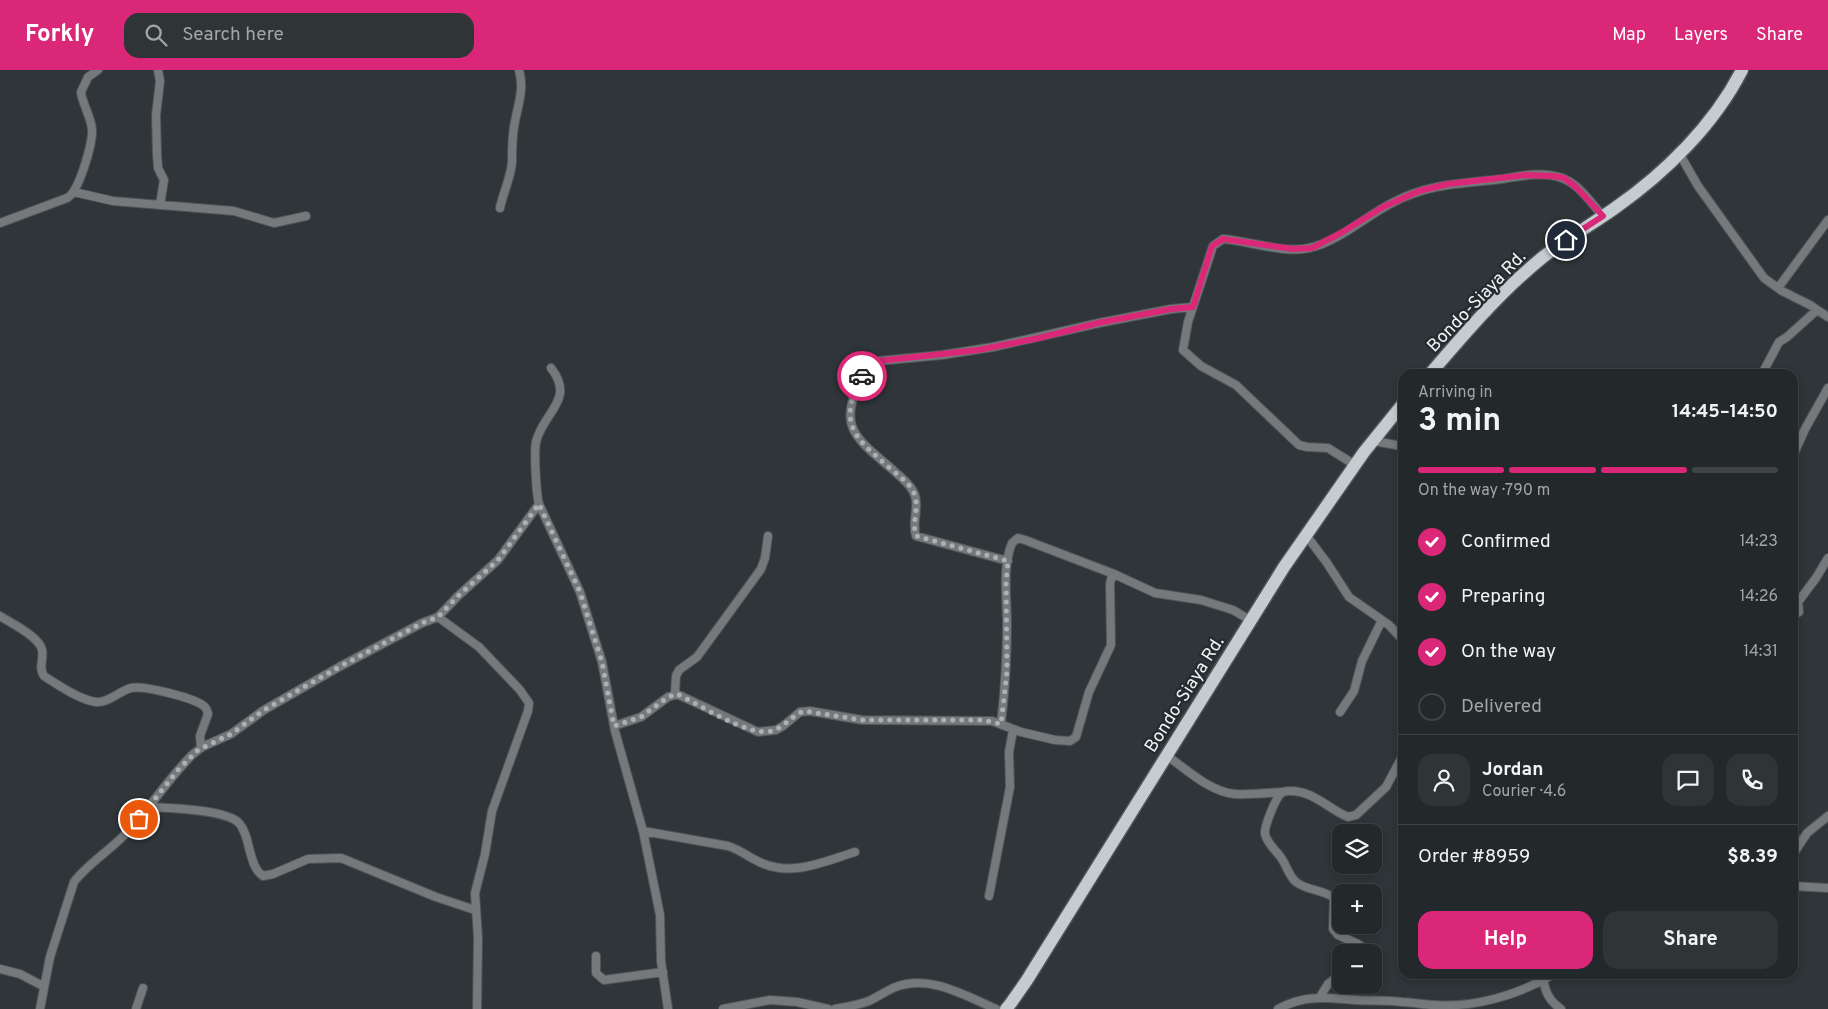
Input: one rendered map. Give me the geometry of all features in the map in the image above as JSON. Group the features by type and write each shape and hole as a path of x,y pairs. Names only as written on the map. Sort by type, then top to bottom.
{"highway":[{"name":"Bondo-Siaya Rd.","path":"1435,369 1495,302 1531,267 1566,240 1630,196 1705,128 1742,70"},
{"name":"Bondo-Siaya Rd.","path":"1006,1009 1026,980 1250,620 1355,465 1398,410"}],"street":[{"path":"0,222 67,198 74,192 86,160 92,130 88,110 81,92 88,77 98,70"},
{"path":"158,70 160,81 156,115 157,154 158,168 164,180 160,205"},
{"path":"500,208 512,163 511,151 514,126 521,96 522,81 519,70"},
{"path":"1679,153 1698,186 1764,278 1828,317"},
{"path":"1355,465 1328,448 1299,445 1236,385 1201,366 1183,350 1193,307 1212,246 1223,239 1293,249 1312,248 1328,241 1402,197 1431,187 1526,175 1553,176 1570,182 1603,216"},
{"path":"74,192 113,200 234,211 274,223 306,216"},
{"path":"1778,288 1828,220"},
{"path":"1008,561 916,536 914,494 902,478 865,446 855,435 851,426 850,407 865,370 869,365 878,361 978,350 1039,338 1098,323 1171,309 1193,307"},
{"path":"1765,369 1780,342 1788,337 1816,310"},
{"path":"552,368 558,377 562,390 558,402 543,425 536,442 539,504 580,592 602,662 614,726 644,831 660,915 663,972 668,1009"},
{"path":"1798,435 1828,388"},
{"path":"1373,440 1398,445"},
{"path":"40,1009 50,957 74,882 126,834 186,761 201,748 231,734 270,706 422,623 438,617 498,560 539,504"},
{"path":"1306,535 1327,563 1346,595 1382,620 1398,634"},
{"path":"675,694 676,676 679,670 694,661 701,653 760,569 765,558 768,536"},
{"path":"1001,724 1007,671 1006,582 1012,542 1018,538 1114,574 1155,593 1201,600 1234,610 1250,620"},
{"path":"1798,602 1812,585 1828,558"},
{"path":"614,726 641,717 675,694 758,732 776,730 804,711 862,720 983,720 1001,724 1013,730 1055,740 1070,741 1076,737 1089,692 1110,650 1112,637 1110,584 1111,577 1114,574"},
{"path":"0,616 38,642 42,650 41,670 44,676 82,698 98,702 105,701 132,688 145,687 179,696 203,706 208,714 200,736 201,748"},
{"path":"438,617 479,647 520,690 529,703 528,711 492,811 483,862 475,893 478,938 477,1009"},
{"path":"1340,712 1354,691 1362,661 1382,620"},
{"path":"989,896 1010,787 1009,752 1013,730"},
{"path":"1166,755 1204,782 1222,791 1235,794 1293,791 1318,798 1343,815 1352,817 1386,787 1398,764"},
{"path":"1282,792 1277,798 1266,826 1265,835 1267,840 1282,858 1291,876 1297,883 1334,898 1333,929 1341,937 1358,944"},
{"path":"147,807 216,814 237,821 245,833 256,869 263,876 273,874 308,859 340,858 436,897 475,910"},
{"path":"1798,847 1807,833 1828,816"},
{"path":"644,831 728,846 738,849 764,864 782,868 804,867 855,852"},
{"path":"1798,886 1828,888"},
{"path":"596,956 596,973 604,980 663,972"},
{"path":"0,969 20,974 43,986"},
{"path":"1278,1009 1295,1001 1320,997 1434,1005 1468,1003 1510,995 1539,979"},
{"path":"1544,979 1550,1000 1561,1009"},
{"path":"1320,997 1332,981"},
{"path":"835,1009 868,1001 892,988 909,984 932,985 956,990 996,1009"},
{"path":"136,1009 143,988"},
{"path":"723,1009 770,1000 797,1002 828,1009"}],"way so far":[{"path":"139,819 178,770 202,747 231,734 264,710 339,667 422,623 438,617 498,560 539,504 580,592 602,662 614,726 641,717 673,694 677,694 745,728 758,732 776,730 804,711 875,721 983,720 1001,724 1007,671 1006,582 1008,561 916,536 916,500 910,486 865,446 855,435 851,426 850,407 862,376"}],"route":[{"path":"862,376 869,365 878,361 978,350 1039,338 1098,323 1171,309 1193,307 1212,246 1219,240 1236,240 1266,246 1303,250 1312,248 1328,241 1402,197 1431,187 1536,174 1564,178 1576,187 1603,216 1566,240"}]}
